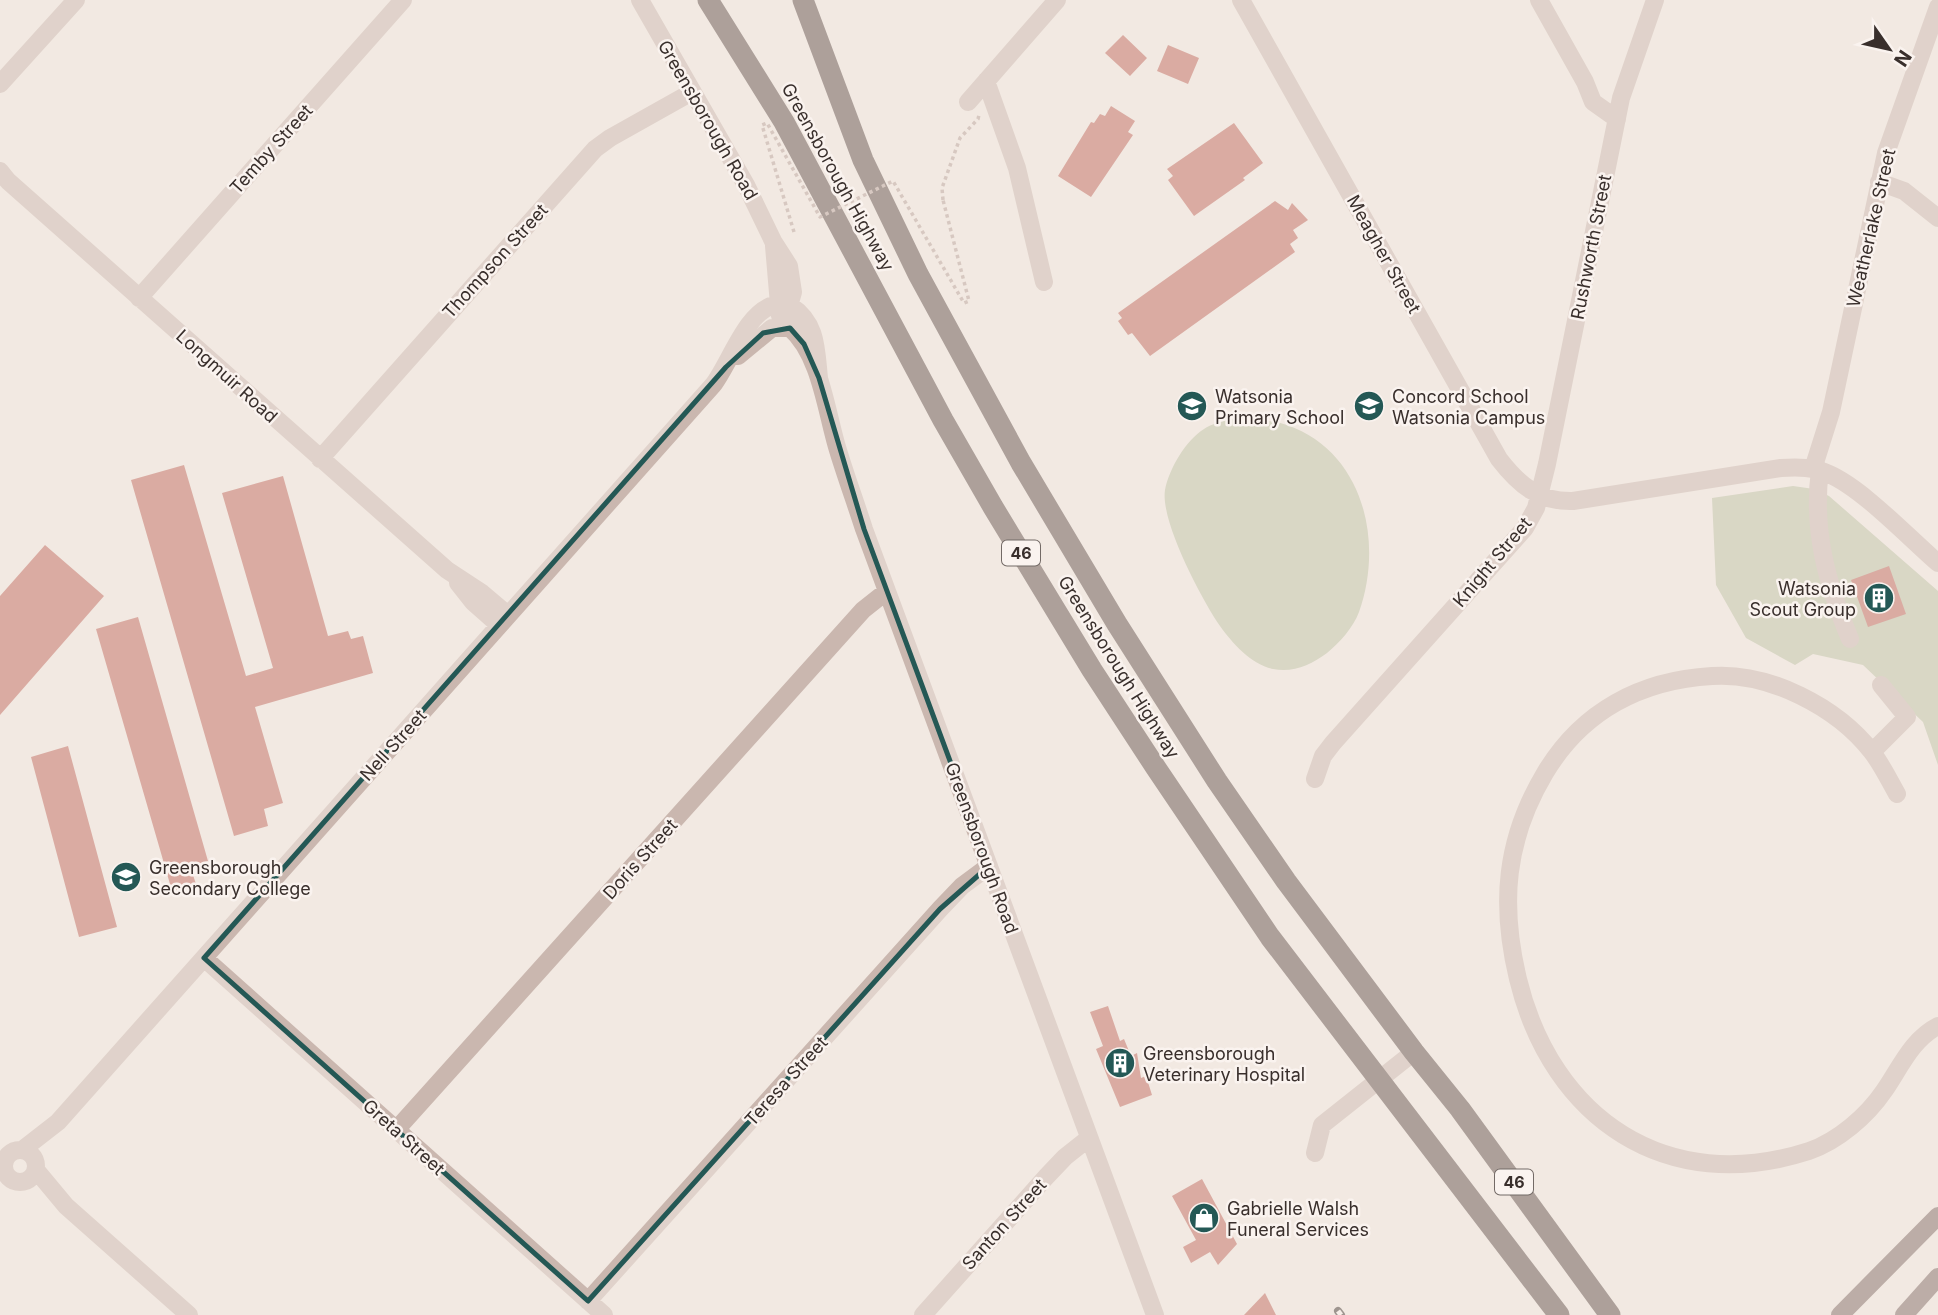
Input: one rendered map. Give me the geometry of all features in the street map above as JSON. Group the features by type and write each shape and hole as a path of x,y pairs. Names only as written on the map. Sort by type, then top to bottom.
{"highway":[{"name":"Greensborough Highway","path":"708,0 784,122 962,453 1092,670 1270,937 1559,1315"},
{"name":"Greensborough Highway","path":"803,0 863,160 918,274 1021,463 1124,635 1217,781 1286,881 1460,1109 1610,1315"}],"main road":[{"path":"1840,1315 1938,1216"},
{"path":"1904,1315 1938,1277"}],"street":[{"path":"1,84 76,0"},
{"name":"Temby Street","path":"139,298 403,0"},
{"name":"Greensborough Road","path":"640,0 746,185 773,241 785,305 781,327 790,328 798,335 818,378 837,449 887,591 1155,1315"},
{"path":"974,106 986,81 1057,0"},
{"name":"Meagher Street","path":"1241,0 1499,459 1519,483 1539,496"},
{"path":"1539,0 1585,82 1593,102 1617,119"},
{"name":"Rushworth Street","path":"1539,496 1617,119 1655,0"},
{"name":"Weatherlake Street","path":"1850,639 1831,589 1818,536 1817,497 1820,471 1886,153 1938,8"},
{"path":"986,81 1017,168 1044,282"},
{"path":"1585,82 1603,94 1623,95"},
{"name":"Thompson Street","path":"320,458 595,149 692,92"},
{"name":"Longmuir Road","path":"3,176 447,570 473,602 504,620"},
{"path":"1879,182 1904,191 1938,218"},
{"name":"Greensborough Road","path":"785,305 799,312 813,332 818,378"},
{"name":"Nell Street","path":"726,367 743,333 754,319 765,309 785,305"},
{"name":"Nell Street","path":"0,1195 58,1122 726,367 763,333 781,327"},
{"name":"Knight Street","path":"1315,779 1323,756 1333,743 1525,528 1539,496 1562,501 1782,468 1820,471"},
{"path":"1820,471 1849,485 1938,563"},
{"name":"Doris Street","path":"396,1130 863,610 887,591"},
{"path":"1897,794 1872,752 1845,726 1817,705 1785,688 1734,674 1696,677 1646,688 1598,712 1559,751 1533,793 1516,835 1510,869 1507,902 1512,954 1529,1016 1555,1069 1594,1114 1636,1142 1663,1155 1712,1164 1763,1162 1812,1150 1832,1140 1868,1111 1917,1042 1938,1026"},
{"path":"1872,752 1908,717 1881,685"},
{"name":"Teresa Street","path":"588,1301 940,909 962,886 989,866"},
{"name":"Greta Street","path":"204,958 604,1315"},
{"path":"1315,1153 1322,1125 1414,1052"},
{"name":"Santon Street","path":"923,1315 1046,1177 1089,1138"},
{"path":"20,1171 66,1206 189,1315"}],"path":[{"path":"794,232 762,125 767,123 820,217 893,181 964,303 970,301 942,188 960,138 978,119 974,106"}],"highlighted area":[{"path":"790,328 804,344 819,378 864,529 989,866 940,909 588,1301 204,958 726,367 763,333"}],"green space":[{"path":"1229,419 1280,423 1313,438 1334,456 1350,478 1361,502 1368,529 1369,557 1359,612 1350,629 1337,644 1302,667 1280,670 1265,667 1250,658 1230,639 1193,580 1169,521 1165,490 1179,456 1197,434"},
{"path":"1793,486 1814,489 1829,496 1938,591 1938,765 1923,722 1863,665 1813,654 1795,665 1746,638 1716,585 1712,498"}],"building":[{"path":"1123,35 1147,58 1130,76 1105,53"},
{"path":"1168,45 1199,58 1188,84 1157,71"},
{"path":"1111,106 1135,121 1128,132 1133,135 1091,197 1058,176 1091,122 1094,123 1100,114 1105,116"},
{"path":"1234,123 1263,163 1243,178 1245,180 1194,216 1168,180 1173,176 1167,169"},
{"path":"1275,201 1288,210 1292,203 1308,220 1293,230 1298,238 1290,244 1295,252 1150,356 1132,333 1128,335 1118,321 1122,318 1118,313"},
{"path":"184,465 246,676 273,668 222,493 283,476 328,636 348,631 351,639 363,636 373,673 255,707 283,803 264,809 268,826 234,836 131,480"},
{"path":"45,545 104,596 0,715 0,596"},
{"name":"Watsonia Scout Group","path":"1889,566 1906,614 1868,627 1851,580"},
{"path":"138,617 208,861 190,866 196,884 172,891 96,629"},
{"path":"68,746 117,927 79,937 31,757"},
{"name":"Greensborough Veterinary Hospital","path":"1108,1006 1120,1041 1124,1039 1131,1056 1137,1053 1141,1078 1146,1076 1152,1095 1120,1107 1096,1049 1103,1046 1090,1012"},
{"name":"Gabrielle Walsh Funeral Services","path":"1202,1179 1237,1244 1218,1265 1210,1252 1191,1263 1183,1247 1196,1240 1172,1196"},
{"path":"1265,1293 1276,1315 1244,1315"}],"railway":[{"path":"1338,1311 1341,1315"}],"place":[{"name":"Watsonia Primary School","path":"1192,406"},
{"name":"Concord School Watsonia Campus","path":"1369,406"},
{"name":"Watsonia Scout Group","path":"1879,598"},
{"name":"Greensborough Secondary College","path":"126,877"},
{"name":"Greensborough Veterinary Hospital","path":"1120,1063"},
{"name":"Gabrielle Walsh Funeral Services","path":"1204,1218"}]}
